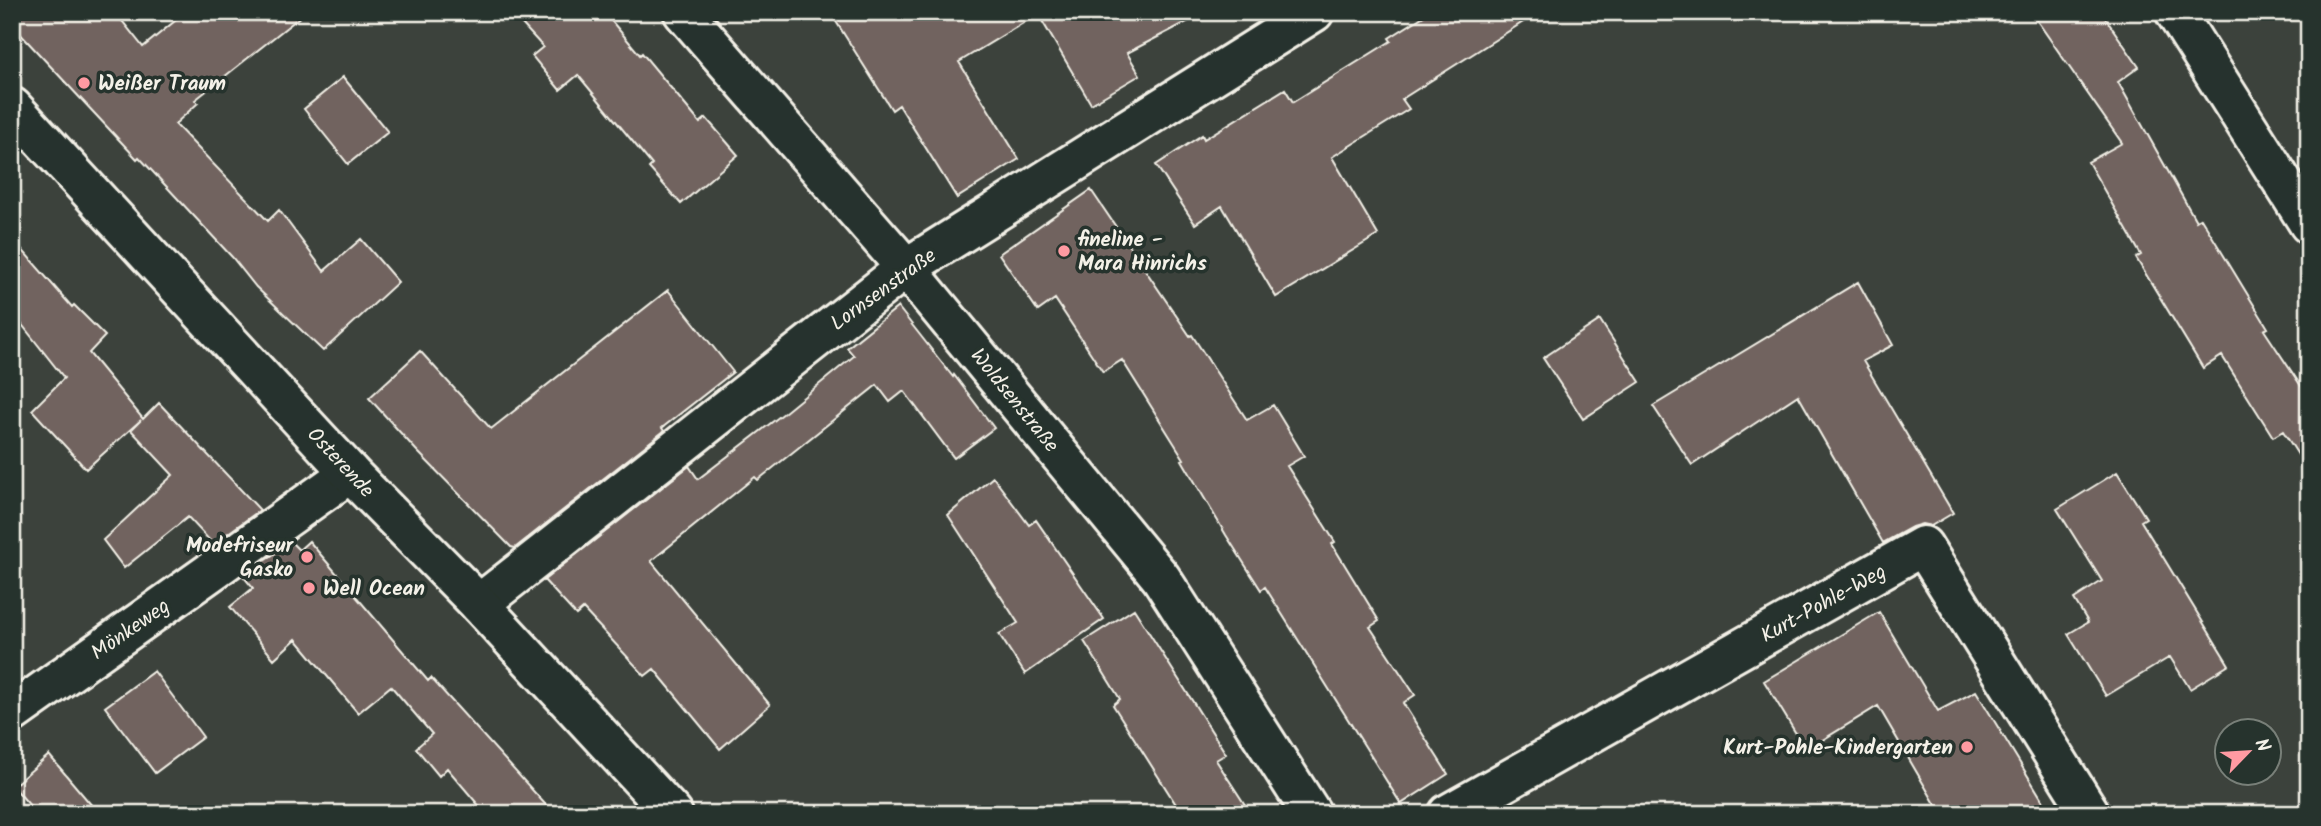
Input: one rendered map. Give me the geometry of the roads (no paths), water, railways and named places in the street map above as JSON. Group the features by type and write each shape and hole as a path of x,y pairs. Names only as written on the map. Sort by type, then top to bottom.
{"street":[{"name":"Woldsenstraße","path":"683,12 906,268 1161,578 1312,814"},
{"name":"Lornsenstraße","path":"478,604 906,268 1314,12"},
{"path":"2175,12 2309,224"},
{"name":"Osterende","path":"12,107 350,474 478,604 673,814"},
{"name":"Mönkeweg","path":"12,713 350,474"},
{"name":"Kurt-Pohle-Weg","path":"1448,814 1923,546 2090,813"}],"place":[{"name":"Weißer Traum","path":"84,83"},
{"name":"fineline - Mara Hinrichs","path":"1064,251"},
{"name":"Modefriseur Gasko","path":"307,557"},
{"name":"Well Ocean","path":"309,588"},
{"name":"Kurt-Pohle-Kindergarten","path":"1967,747"}]}
